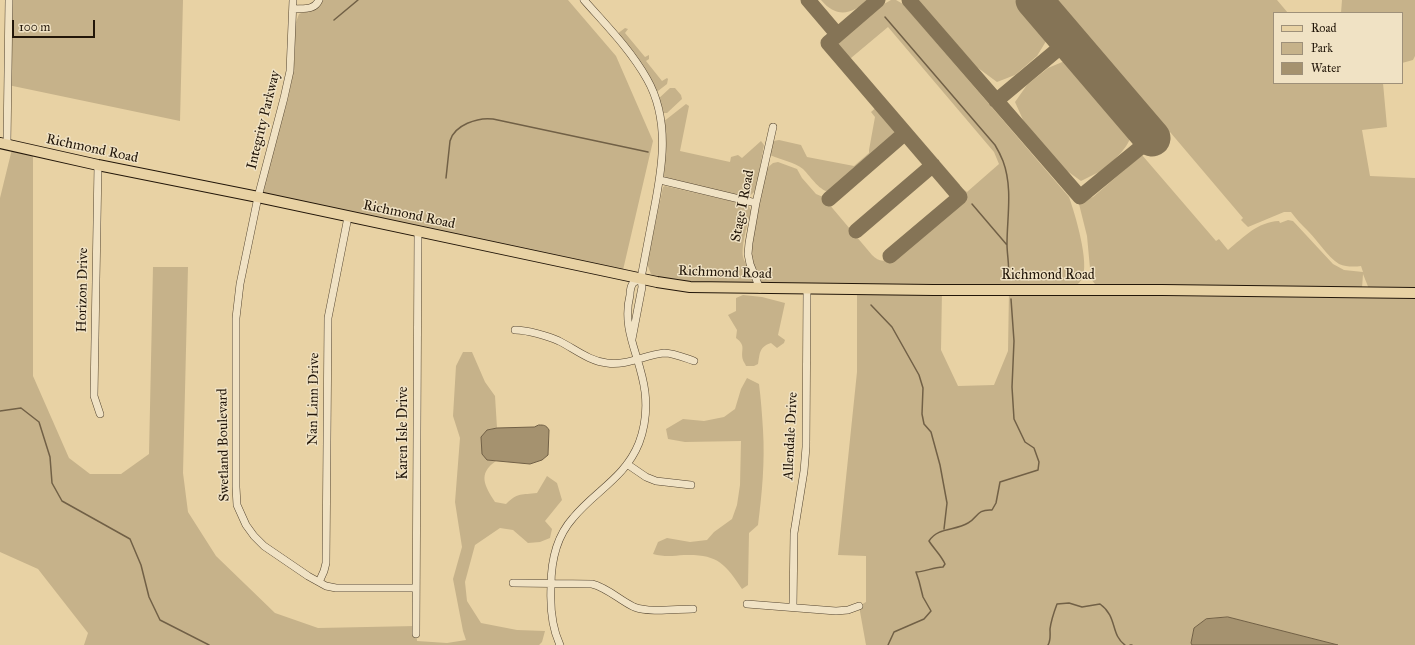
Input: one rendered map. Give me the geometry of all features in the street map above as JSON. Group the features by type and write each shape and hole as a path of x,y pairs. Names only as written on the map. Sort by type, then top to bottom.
{"main road":[{"name":"Richmond Road","path":"4,143 98,165 258,197 674,285 690,287 760,289 1162,290 1415,293"}],"street":[{"path":"4,143 9,0"},
{"name":"Integrity Parkway","path":"258,197 290,71 293,0"},
{"path":"293,9 312,8 317,5 319,0"},
{"path":"584,0 630,53 647,80 655,97 661,120 663,148 660,180 641,278 642,287 632,340"},
{"name":"Stage I Road","path":"760,289 750,264 748,254 756,203 773,127"},
{"name":"Horizon Drive","path":"98,165 94,396 100,414"},
{"path":"660,180 756,203"},
{"name":"Swetland Boulevard","path":"258,197 240,284 236,318 237,505 246,524 254,536 264,546 308,576 326,586 336,588 416,588"},
{"name":"Nan Linn Drive","path":"319,582 326,562 328,318 348,217"},
{"name":"Karen Isle Drive","path":"416,634 418,231"},
{"path":"560,645 552,621 551,568 554,554 568,524 581,509 612,483 627,464 642,432 645,413 645,392 629,332 627,318 629,296 632,284 641,278"},
{"name":"Allendale Drive","path":"793,607 794,532 804,474 806,451 807,289"},
{"path":"515,330 555,339 582,355 601,362 614,363 668,353 694,361"},
{"path":"627,464 646,477 656,481 691,485"},
{"path":"513,583 582,583 597,586 627,604 643,609 693,609"},
{"path":"748,604 836,611 848,610 859,606"}],"green space":[{"path":"9,0 183,0 180,121 8,85"},
{"path":"323,0 568,0 616,56 653,141 623,270 258,197 288,99 295,56 295,25 299,14 313,10 321,4"},
{"path":"821,0 868,0 856,9 839,12 827,6"},
{"path":"891,0 896,0 903,4 1069,197 1081,238 1084,262 1082,279 1075,286 768,285 762,283 757,276 750,253 752,235 766,169 773,163 778,162 797,169 802,178 816,194 823,197 872,255 879,260 884,261 892,258 961,197 960,192 963,189 967,192 999,164 994,152 888,27 851,58 844,57 836,48 838,42 884,4"},
{"path":"917,0 1015,0 1048,38 1037,56 1015,75 997,82 978,68"},
{"path":"1050,0 1277,0 1287,12 1273,12 1273,84 1383,84 1387,127 1362,130 1370,176 1415,178 1415,289 1369,289 1363,274 1362,288 1095,284 1091,279 1087,236 1078,200 1093,197 1142,155 1216,241 1219,239 1228,250 1257,227 1271,222 1279,221 1280,223 1288,220 1293,221 1333,264 1344,270 1363,272 1361,266 1344,266 1335,261 1291,212 1284,212 1248,227 1241,220 1243,218 1170,132 1166,135"},
{"path":"1342,0 1415,0 1415,56 1413,60 1403,63 1403,12 1341,12"},
{"path":"625,28 628,29 625,33 645,57 649,55 649,59 646,61 662,81 667,78 668,79 667,84 658,91 654,91 617,34"},
{"path":"1067,60 1131,133 1128,143 1114,160 1099,172 1081,181 1063,168 1040,143 1024,122 1015,102 1027,85 1048,68"},
{"path":"856,64 960,185 959,186 953,184 855,71 854,68"},
{"path":"670,88 675,88 681,95 682,99 667,113 663,113 657,100"},
{"path":"686,104 689,106 680,151 730,162 731,157 738,155 742,158 761,141 764,145 754,192 743,198 664,176 665,138 663,122"},
{"path":"879,105 895,126 894,136 891,142 832,193 819,187 803,169 792,163 770,155 773,141 779,140 801,145 807,157 854,166 869,153 875,117 871,112"},
{"path":"13,145 33,150 33,376 69,458 90,474 121,474 149,454 153,267 188,267 183,473 188,512 216,556 275,613 318,628 416,626 417,641 447,643 466,640 453,579 462,547 455,502 460,438 453,416 456,366 463,352 472,352 485,382 495,396 497,428 487,430 487,460 496,461 486,471 485,475 486,485 491,496 495,502 506,504 517,496 537,493 547,476 557,483 562,500 545,521 552,529 550,538 540,542 528,543 513,530 500,528 475,545 465,582 467,601 481,623 517,630 545,631 542,642 539,645 84,645 88,633 38,569 0,552 0,198"},
{"path":"665,186 748,205 751,210 745,234 743,257 751,273 752,283 684,283 654,277 651,274 647,264 663,187"},
{"path":"857,289 942,290 941,350 958,386 994,385 1008,351 1009,290 1018,290 1021,295 1415,298 1415,645 1338,645 1228,617 1206,619 1194,628 1191,643 1192,645 866,645 859,606 866,602 866,556 838,555 857,372"},
{"path":"743,295 762,297 785,303 778,335 785,340 784,343 777,348 771,343 764,346 760,354 758,364 754,366 746,366 743,361 742,346 736,338 737,330 728,315 736,311 736,298"},
{"path":"747,378 759,384 764,442 762,490 758,525 749,533 748,585 742,589 725,567 712,558 695,555 661,556 653,554 658,542 667,538 690,542 707,540 714,532 732,519 737,505 740,485 741,441 685,442 668,439 666,429 683,419 704,421 724,417 735,409 741,389"}],"water":[{"path":"539,425 547,427 549,430 548,455 542,460 530,464 487,460 482,454 481,437 487,430 497,428 534,427"},
{"path":"1228,617 1338,645 1192,645 1191,643 1194,628 1206,619"}],"waterway":[{"path":"334,20 358,0"},
{"path":"885,17 995,145 1003,161 1009,192 1007,244 1009,270 1008,278"},
{"path":"446,178 452,135 461,126 481,119 493,119 648,152"},
{"path":"972,204 1007,245"},
{"path":"888,645 894,632 924,619 931,611 923,597 916,572 943,567 945,564 929,541 937,533 968,523 980,512 992,510 996,503 1000,482 1038,470 1039,462 1034,448 1025,442 1014,419 1012,387 1014,341 1011,299"},
{"path":"871,305 892,327 919,375 923,388 922,414 924,424 931,432 940,465 947,503 944,529"},
{"path":"0,411 21,408 39,422 50,457 52,483 62,501 130,539 141,565 149,597 160,620 209,645"},
{"path":"1048,645 1051,623 1057,604 1069,603 1082,607 1100,604 1106,609 1112,620 1117,636 1125,645"}],"taxiway":[{"path":"808,0 837,34"},
{"path":"878,0 828,43 960,197 890,256"},
{"path":"909,0 1080,197 1152,138"},
{"path":"996,101 1069,40"},
{"path":"829,199 905,133"},
{"path":"856,231 933,165"}],"runway":[{"path":"1034,0 1152,138"}]}
